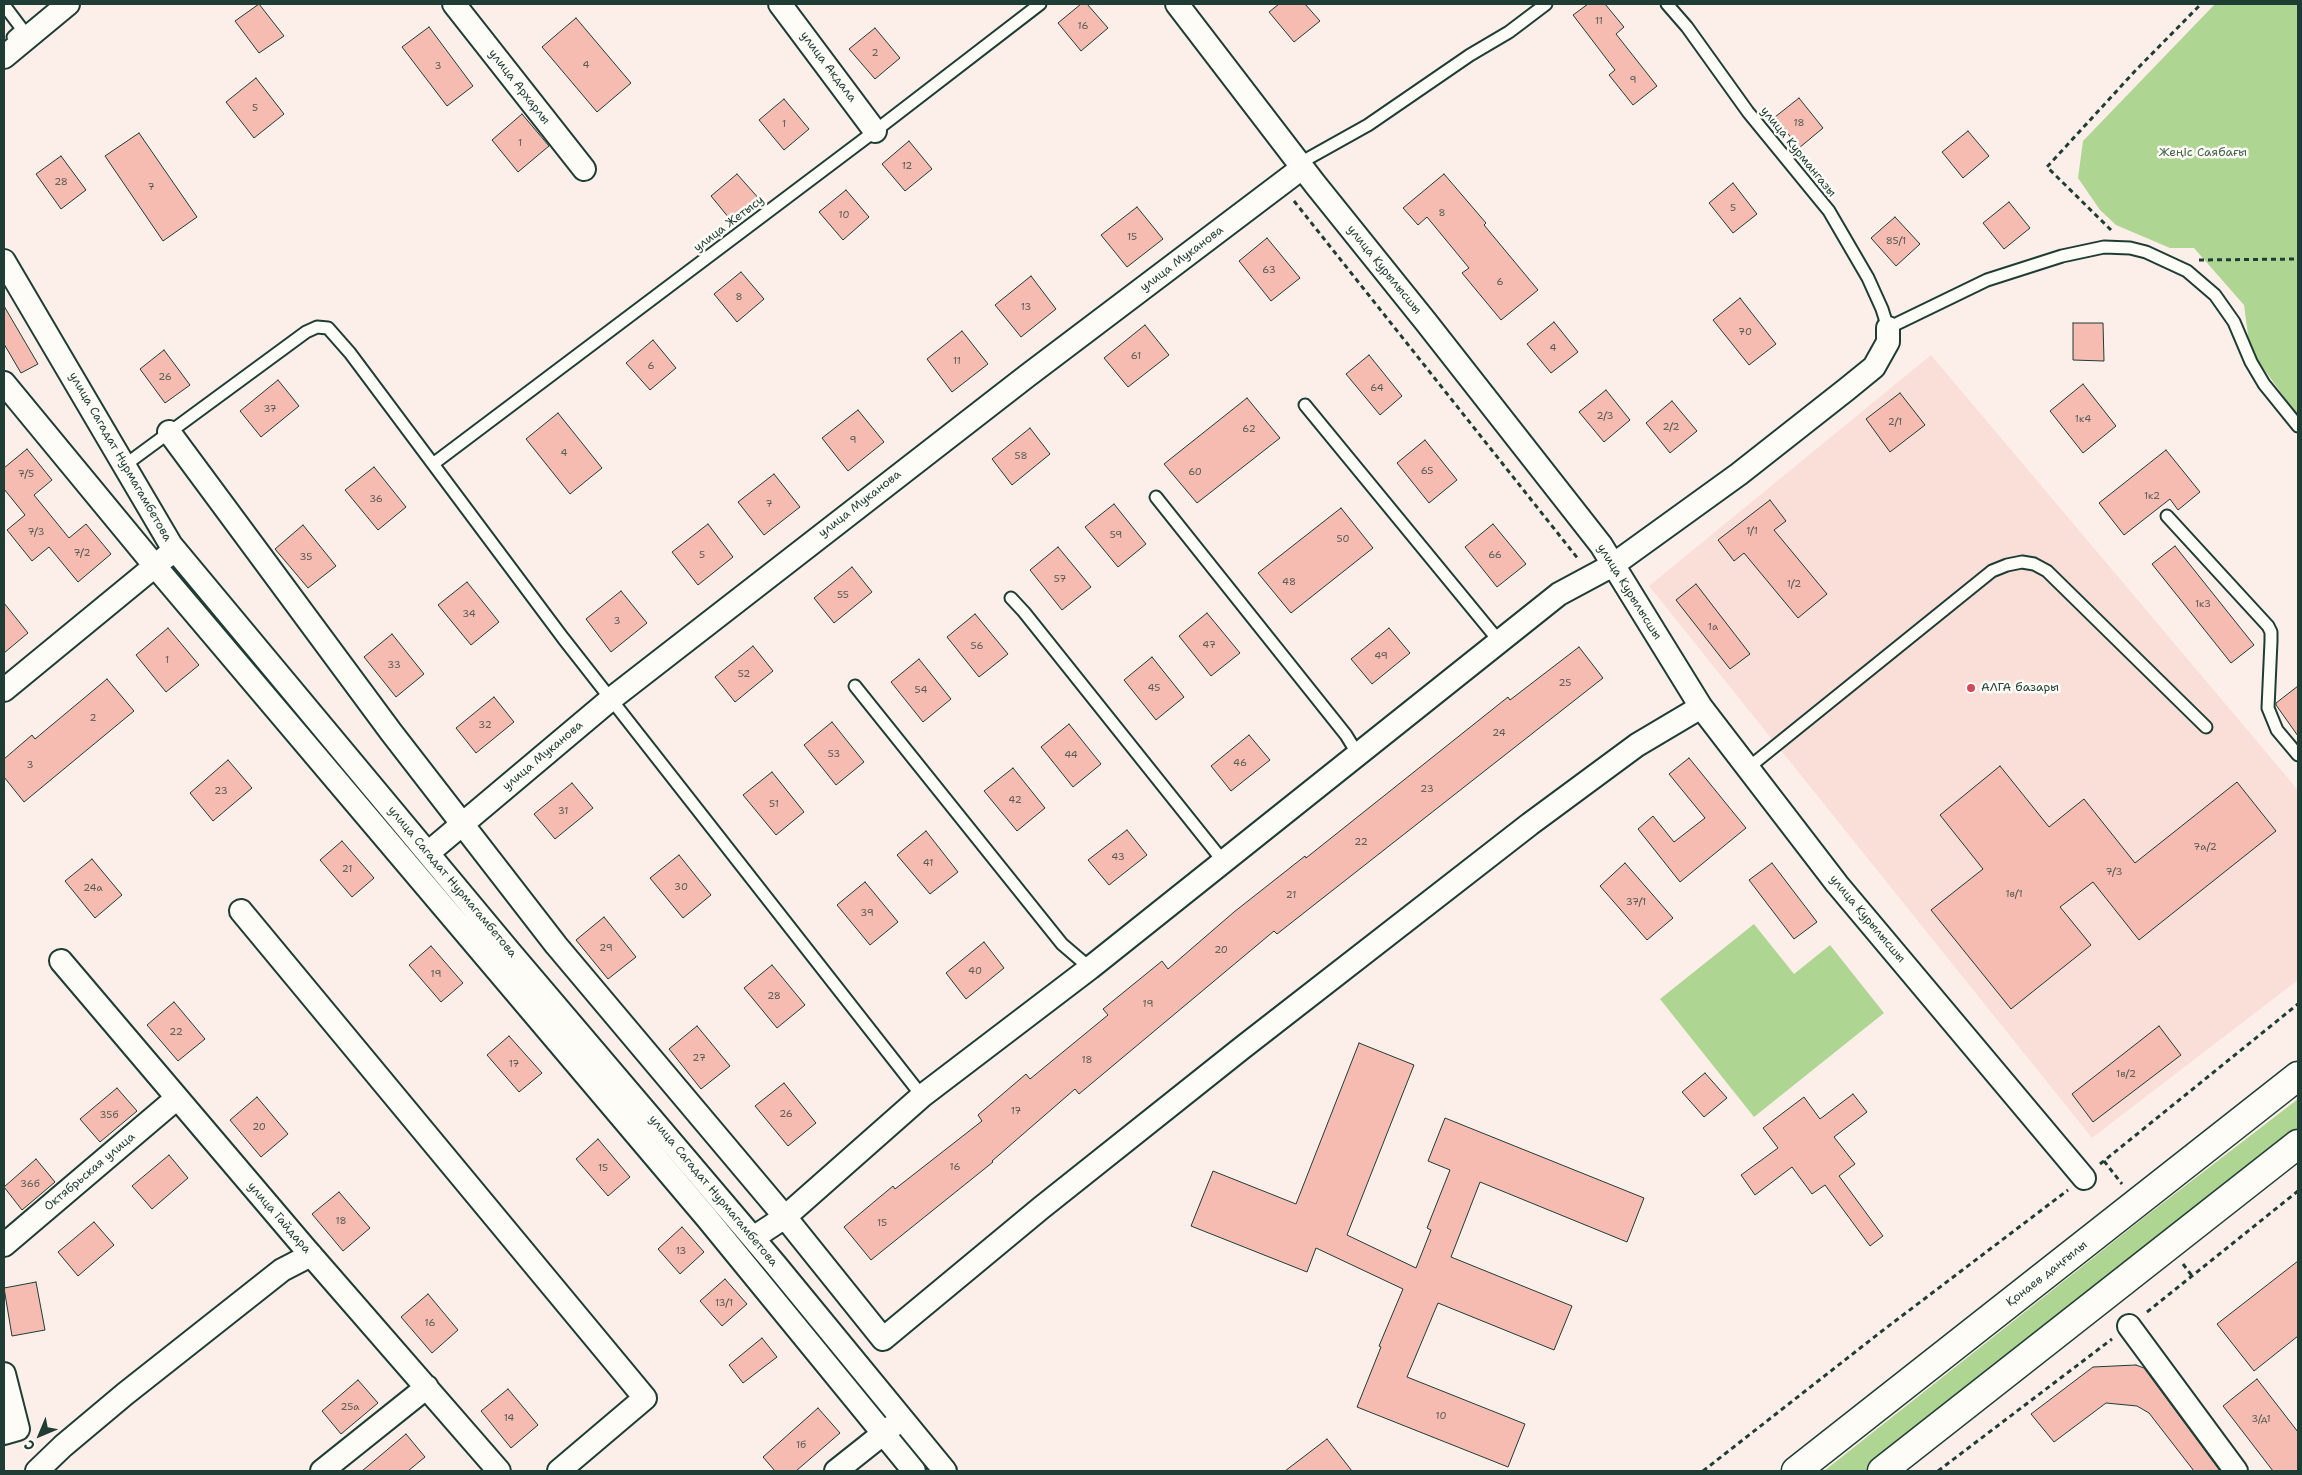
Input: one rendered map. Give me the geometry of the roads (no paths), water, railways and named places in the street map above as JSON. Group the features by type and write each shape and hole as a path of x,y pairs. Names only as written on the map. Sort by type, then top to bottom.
{"main road":[{"name":"Қонаев даңғылы","path":"1796,1471 2298,1076"},
{"path":"1882,1471 2298,1144"}],"street":[{"path":"4,57 68,4"},
{"name":"улица Архарлы","path":"454,4 584,170"},
{"name":"улица Акдала","path":"780,4 875,131"},
{"name":"улица Курылысшы","path":"1177,4 1301,166 1595,537 1701,707 1837,884 2084,1178"},
{"name":"улица Муканова","path":"428,853 611,699 1027,376 1281,184 1301,166"},
{"name":"улица Сагадат Нурмагамбетова","path":"4,261 176,549 428,853 753,1238 945,1471"},
{"path":"753,1238 785,1217 922,1096 1090,968 1559,594 1613,565 1739,474 1874,367 1888,342 1888,328"},
{"path":"4,382 155,566 707,1218 914,1471"},
{"path":"169,432 391,732 556,946 785,1217 882,1339 1041,1208 1234,1054 1522,830 1637,745 1701,707"},
{"path":"4,690 176,549"},
{"path":"241,911 645,1398 559,1471"},
{"name":"улица Гайдара","path":"61,961 311,1256 500,1471"},
{"name":"Октябрьская улица","path":"4,1246 177,1098"},
{"path":"37,1471 63,1446 125,1394 258,1288 282,1270 311,1256"},
{"path":"2129,1326 2236,1471"},
{"path":"4,1374 18,1429 4,1433"},
{"path":"322,1471 427,1387"},
{"path":"836,1471 902,1418"}],"lane":[{"path":"4,4 22,30 4,44"},
{"name":"улица Жетысу","path":"433,464 875,131 1040,4"},
{"name":"улица Муканова","path":"1301,166 1368,125 1470,55 1509,32 1546,4"},
{"name":"улица Курмангазы","path":"1668,4 1687,27 1748,112 1829,211 1868,278 1888,328"},
{"path":"1888,328 1987,280 2062,256 2104,247 2130,248 2155,256 2187,271 2215,295 2234,322 2251,362 2264,384 2298,426"},
{"path":"125,465 306,332 317,328 328,328 350,353 611,699 922,1096"},
{"path":"1305,404 1499,641"},
{"path":"1156,497 1346,735 1357,754"},
{"path":"2167,516 2268,626 2271,632 2271,641 2267,687 2268,708 2276,730 2298,755"},
{"path":"1748,768 1992,571 2006,565 2022,562 2034,564 2047,571 2206,727"},
{"path":"1011,598 1223,861"},
{"path":"856,686 1062,944 1090,968"}],"place":[{"name":"АЛГА базары","path":"1971,688"}],"park label":[{"name":"Жеңіс Саябағы","path":"2203,153"}]}
